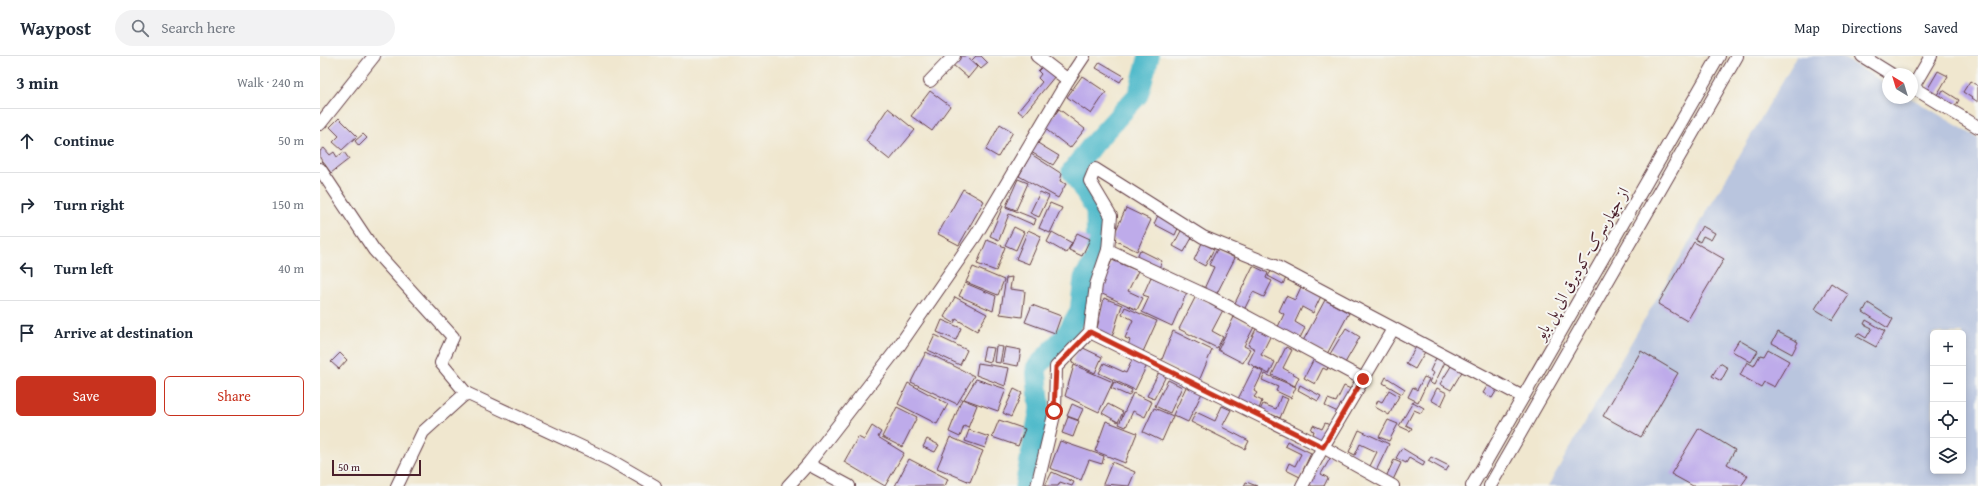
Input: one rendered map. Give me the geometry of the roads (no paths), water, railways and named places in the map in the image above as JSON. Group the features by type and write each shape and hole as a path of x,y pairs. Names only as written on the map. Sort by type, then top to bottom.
{"street":[{"path":"320,124 374,56"},
{"path":"930,81 954,56"},
{"path":"1037,56 1068,80"},
{"path":"788,486 808,464 897,349 976,235 1068,80 1084,56"},
{"name":"از جهارسرک-کودبرق الی پل بایو","path":"1472,486 1719,56"},
{"name":"از جهارسرک-کودبرق الی پل بایو","path":"1490,486 1737,56"},
{"path":"1862,56 1882,68"},
{"path":"1918,78 1931,56"},
{"path":"1918,90 1978,127"},
{"path":"320,169 374,250 453,337 441,363 466,392 610,460 655,486"},
{"path":"1037,486 1054,411 1056,367 1090,332 1096,285 1108,250 1111,216 1090,181 1095,169 1204,237 1277,267 1522,397"},
{"path":"1108,250 1212,298 1363,379"},
{"path":"1302,486 1392,328"},
{"path":"1090,332 1323,447 1393,486"},
{"path":"397,486 423,432 466,392"},
{"path":"808,464 849,486"}],"waterway":[{"path":"1025,486 1040,409 1036,368 1066,335 1080,311 1084,278 1097,258 1096,210 1072,171 1093,144 1138,95 1149,56"}]}
